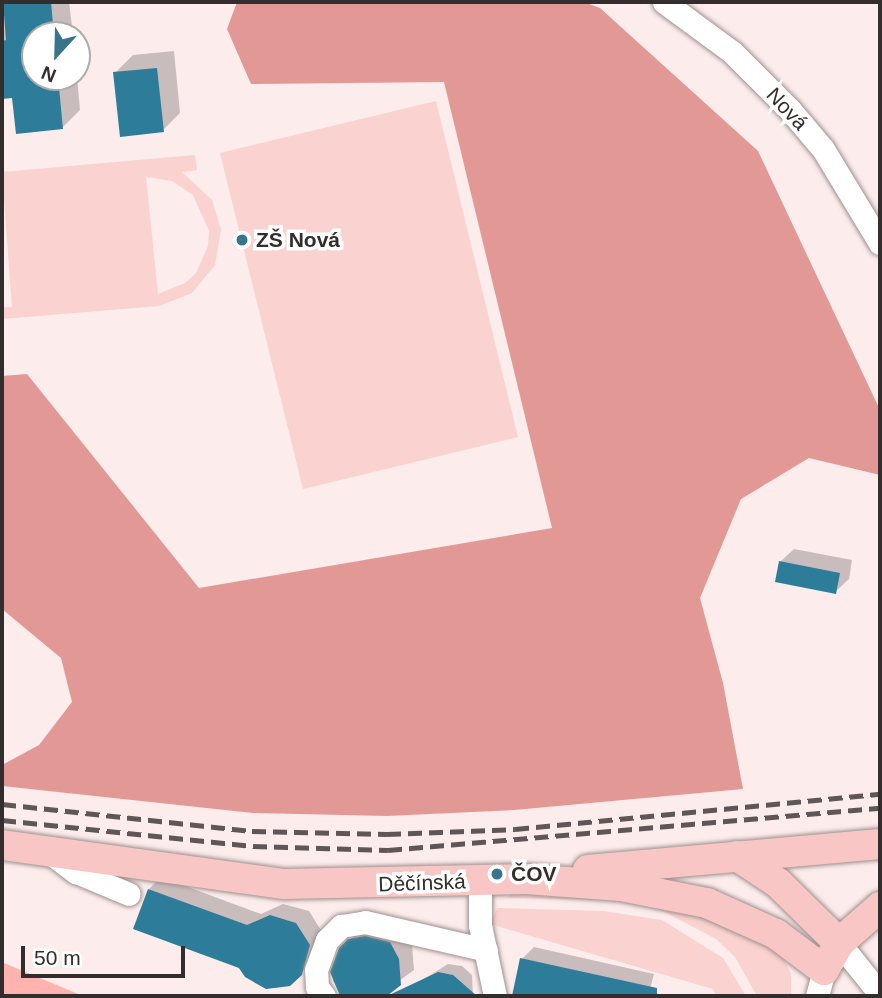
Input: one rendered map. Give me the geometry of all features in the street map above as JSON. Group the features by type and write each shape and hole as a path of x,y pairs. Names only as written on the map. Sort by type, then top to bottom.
{"main road":[{"path":"526,879 737,856 880,844"},
{"name":"Děčínská","path":"2,845 284,884 526,879 621,886 707,903 776,934 821,983 839,943 880,907"},
{"path":"737,856 778,883 839,943"}],"street":[{"name":"Nová","path":"664,2 732,52 790,110 823,149 880,243"},
{"path":"50,852 76,872 129,894"},
{"path":"480,881 485,950 495,996"},
{"path":"324,996 317,987 316,970 327,940 341,926 365,922 485,950"},
{"path":"839,943 880,994"}],"shaded area":[{"path":"237,2 584,2 600,8 758,151 880,410 880,475 809,458 741,499 700,598 723,683 743,789 514,810 387,816 253,813 2,786 2,765 39,745 72,702 61,658 2,609 2,376 27,374 199,588 552,528 444,82 251,84 227,29"},
{"path":"436,101 518,437 303,489 220,153"},
{"path":"195,155 197,170 182,172 212,200 221,230 215,265 192,293 159,306 2,319 2,307 12,307 2,172","holes":["146,177 172,181 193,195 209,231 208,246 196,273 185,283 158,294"]},
{"path":"513,894 606,895 673,902 740,927 781,953 791,974 791,996 757,996 735,957 716,939 655,907 606,900 506,898"},
{"path":"497,908 603,911 662,920 723,958 746,996 716,996 713,989 490,924"},
{"path":"2,962 4,963 83,996 2,996"}],"building":[{"path":"3,2 51,2 53,21 21,21 21,91 59,91 63,129 16,134 12,98 2,99 2,41 6,40"},
{"path":"157,68 164,132 120,137 113,72"},
{"path":"779,561 840,573 836,594 775,582"},
{"path":"148,889 247,925 270,915 296,923 310,945 302,975 290,986 266,989 245,977 239,968 133,929"},
{"path":"365,936 390,942 399,959 401,985 387,996 340,996 330,972 339,948 348,939"},
{"path":"520,958 657,988 657,996 512,996"},
{"path":"438,972 453,975 477,996 387,996"}],"railway":[{"path":"2,804 252,831 387,834 515,829 880,794"},
{"path":"2,820 253,846 388,850 880,808"}],"place":[{"name":"ZŠ Nová","path":"242,240"},
{"name":"ČOV","path":"497,874"}]}
